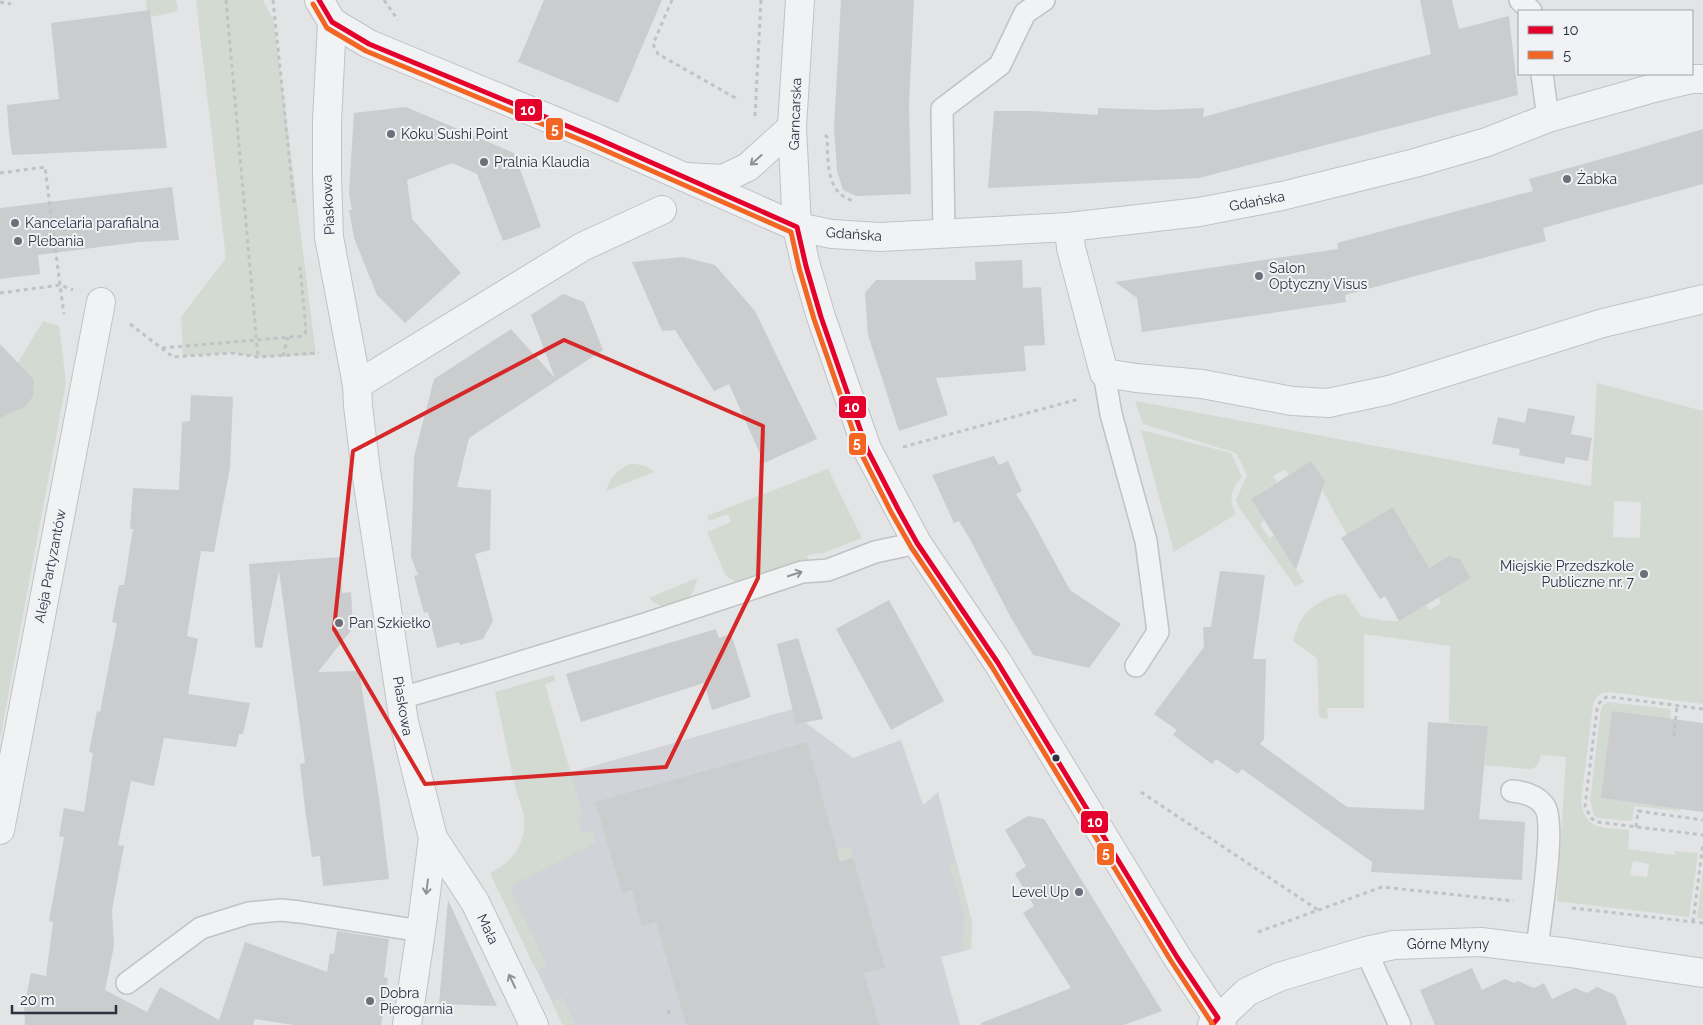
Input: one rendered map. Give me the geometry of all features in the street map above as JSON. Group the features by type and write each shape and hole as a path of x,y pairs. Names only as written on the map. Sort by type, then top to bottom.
{"street":[{"name":"Garncarska","path":"800,0 792,127 797,227 821,317 868,449 917,543 998,663 1217,1023"},
{"name":"Gdańska","path":"325,11 369,44 564,124 797,227 832,234 869,238 1069,227 1199,212 1282,196 1405,165 1487,142 1548,118 1650,89 1703,79"},
{"name":"Piaskowa","path":"325,11 327,176 330,238 357,385 366,471 404,722 433,838 406,1025"},
{"path":"686,177 724,179 748,167 792,127"},
{"path":"357,385 582,247 662,210"},
{"path":"1069,227 1071,248 1106,382 1136,378 1202,384 1292,401 1328,403 1389,390 1603,323 1703,299"},
{"name":"Aleja Partyzantów","path":"0,830 101,302"},
{"name":"Mała","path":"433,838 475,902 534,1025"},
{"name":"Górne Młyny","path":"1217,1023 1247,992 1279,977 1366,951 1394,945 1481,942 1537,948 1703,973"}],"lane":[{"path":"944,234 942,109 1000,65 1025,13 1044,0"},
{"path":"1520,0 1530,10"},
{"path":"1542,75 1548,118"},
{"path":"1106,382 1111,414 1146,541 1158,632 1136,666"},
{"path":"401,698 560,650 802,572 828,570 875,552 917,543"},
{"path":"1512,791 1525,793 1540,800 1549,815 1543,904 1537,948"},
{"path":"128,983 201,928 249,914 281,910 421,931"},
{"path":"1366,951 1400,1025"}],"path":[{"path":"226,0 258,357"},
{"path":"273,0 294,206"},
{"path":"672,0 653,44 658,54 739,100"},
{"path":"754,125 761,0"},
{"path":"0,2 11,4"},
{"path":"821,132 827,136 828,161 834,186 841,196 856,203"},
{"path":"0,173 45,167 60,285"},
{"path":"162,348 302,336 306,330 299,264"},
{"path":"0,293 60,285 101,302 173,357 232,353 258,357 316,355"},
{"path":"284,356 288,337"},
{"path":"903,447 1106,382"},
{"path":"1703,709 1606,696 1599,703 1585,806 1593,821 1703,836"},
{"path":"1674,736 1677,705"},
{"path":"1141,792 1318,910"},
{"path":"1636,827 1638,811 1703,820"},
{"path":"1693,922 1703,843"},
{"path":"1258,932 1382,887 1703,923"},
{"path":"668,1010 670,1016"}],"highlighted area":[{"path":"564,340 763,426 758,578 666,767 425,784 334,629 353,451"}],"shaded area":[{"path":"146,0 176,0 178,11 151,17 147,11"},
{"path":"196,0 263,0 274,21 316,355 258,357 232,353 183,356 181,317 226,258"},
{"path":"43,321 59,326 66,383 0,739 0,364 16,366"},
{"path":"1597,383 1703,411 1703,704 1609,692 1599,695 1593,705 1581,801 1583,811 1591,823 1604,828 1629,830 1628,849 1674,855 1675,851 1698,853 1689,917 1557,901 1566,757 1541,755 1538,765 1529,769 1485,765 1487,726 1449,722 1450,646 1364,634 1364,708 1327,708 1328,719 1319,717 1317,658 1293,641 1300,622 1308,611 1326,599 1346,594 1362,617 1399,621 1426,605 1430,610 1441,603 1438,597 1471,578 1460,559 1449,556 1424,571 1410,535 1393,507 1347,535 1322,490 1325,481 1311,461 1289,475 1285,469 1273,476 1277,482 1251,499 1264,520 1260,524 1269,538 1274,535 1304,582 1295,586 1240,509 1236,500 1247,475 1236,453 1143,424 1135,401 1591,486","holes":["1614,501 1641,502 1640,538 1613,537","1633,861 1649,864 1647,877 1630,875"]},
{"path":"1141,430 1231,453 1242,477 1233,490 1231,499 1236,514 1174,552"},
{"path":"631,464 644,466 654,472 606,491 615,474"},
{"path":"828,469 862,538 821,554 809,555 807,556 809,561 744,583 730,579 725,574 707,532 731,522 728,514 709,521 707,516"},
{"path":"697,578 695,587 686,600 672,607 657,604 649,598"},
{"path":"554,675 555,681 545,684 583,816 578,818 582,833 593,831 596,842 509,887 547,965 536,970 490,873 507,862 515,853 519,847 524,828 524,816 515,786 495,692"},
{"path":"1608,702 1671,709 1668,735 1601,798 1652,805 1685,776 1680,811 1634,806 1632,821 1598,818 1594,815 1590,800 1601,709"},
{"path":"793,709 797,724 805,722 853,758 901,740 923,805 938,792 972,922 971,949 941,957 960,1025 563,1025 495,883 555,848 565,774"},
{"path":"850,846 853,858 776,881 773,868"},
{"path":"956,862 972,922 971,949 961,949 965,918 949,865"},
{"path":"1703,868 1703,919 1697,918"},
{"path":"562,997 576,1025 563,1025 552,1002"}],"building":[{"path":"544,0 662,0 618,103 518,62"},
{"path":"841,0 914,0 909,104 911,194 856,196 843,190 837,171 834,128"},
{"path":"1420,0 1452,0 1459,29 1509,16 1518,95 1199,178 988,188 994,111 1034,111 1098,115 1098,108 1156,110 1204,108 1203,117 1431,54"},
{"path":"150,10 167,148 12,155 7,105 59,99 51,23"},
{"path":"406,107 514,153 541,227 503,241 477,174 452,163 407,180 412,219 461,273 405,323 377,295 354,238 349,210 352,210 349,193 354,113"},
{"path":"1703,129 1703,184 1543,228 1546,241 1345,295 1346,302 1142,332 1137,298 1115,282 1338,249 1337,243 1533,191 1529,179"},
{"path":"172,187 179,240 139,242 38,255 40,274 0,279 0,208"},
{"path":"683,257 715,265 755,311 817,439 764,463 729,384 714,391 675,330 662,331 632,262"},
{"path":"1022,260 1023,288 1041,287 1045,345 1024,346 1026,371 936,378 948,415 899,431 868,335 865,293 876,280 976,280 975,262"},
{"path":"563,294 584,302 603,350 469,438 457,487 491,490 490,550 475,554 493,621 483,639 460,645 459,642 437,648 428,612 424,613 414,576 418,575 411,557 414,457 434,379 511,329 555,378 531,315"},
{"path":"0,344 34,380 33,396 26,406 0,418"},
{"path":"191,395 233,397 230,468 214,552 201,551 187,636 198,639 188,694 250,703 243,734 239,734 236,747 164,738 154,786 131,781 118,845 124,846 112,910 114,946 105,990 147,1012 160,987 219,1020 245,942 327,972 330,953 334,954 337,931 389,939 384,977 388,978 381,1025 293,1025 255,1019 253,1025 25,1025 24,1007 31,973 46,976 53,922 49,921 64,837 59,836 64,808 84,812 93,753 89,752 97,711 100,712 117,623 112,622 119,585 124,585 133,529 130,529 133,488 179,490 182,422 190,421"},
{"path":"1528,408 1575,416 1571,434 1592,438 1588,461 1566,457 1564,464 1519,455 1520,449 1492,444 1498,417 1525,423"},
{"path":"994,456 999,465 1008,461 1022,491 1016,494 1070,590 1121,624 1089,668 1033,655 1010,616 971,541 959,521 954,523 932,475"},
{"path":"1311,461 1325,481 1296,570 1251,499"},
{"path":"1393,507 1429,568 1449,556 1460,559 1471,578 1399,621 1385,596 1380,599 1341,538"},
{"path":"340,557 342,593 351,592 353,628 318,672 359,671 379,797 389,879 323,886 320,856 312,857 305,809 300,764 305,763 279,571 262,648 255,647 249,564"},
{"path":"1220,571 1265,575 1253,659 1266,659 1264,739 1260,744 1347,807 1424,810 1428,722 1488,726 1479,819 1525,822 1522,880 1371,872 1372,862 1242,769 1238,774 1216,759 1212,764 1173,735 1177,730 1154,714 1204,647 1203,627 1211,627"},
{"path":"889,600 944,701 891,730 836,629"},
{"path":"716,629 719,638 731,634 751,697 712,710 704,683 581,722 566,674"},
{"path":"798,638 823,719 796,724 777,644"},
{"path":"1612,711 1703,723 1703,812 1601,798"},
{"path":"807,742 840,862 853,858 885,968 864,973 879,1025 686,1025 656,922 642,926 632,890 622,893 595,802"},
{"path":"1028,816 1044,819 1162,1011 1124,1025 981,1025 981,1023 1071,988 1023,913 1034,906 1015,874 1026,866 1005,830"},
{"path":"448,900 497,1006 439,1004"},
{"path":"1472,968 1482,990 1505,979 1514,983 1518,981 1534,988 1544,983 1552,999 1575,988 1587,993 1597,987 1615,995 1627,1025 1435,1025 1420,990"}],"transit line":[{"name":"10","path":"319,0 332,22 369,44 596,138 797,227 821,317 867,449 898,509 917,543 998,663 1177,957 1218,1018 1212,1025"},
{"name":"5","path":"313,4 327,28 366,51 593,145 791,232 814,319 860,451 891,512 911,547 992,667 1171,961 1213,1025"}],"place":[{"name":"Koku Sushi Point","path":"391,134"},
{"name":"Pralnia Klaudia","path":"484,162"},
{"name":"Żabka","path":"1567,179"},
{"name":"Kancelaria parafialna","path":"15,223"},
{"name":"Plebania","path":"18,241"},
{"name":"Salon Optyczny Visus","path":"1259,276"},
{"name":"Miejskie Przedszkole Publiczne nr. 7","path":"1644,574"},
{"name":"Pan Szkiełko","path":"339,623"},
{"name":"Level Up","path":"1079,892"},
{"name":"Dobra Pierogarnia","path":"370,1001"}]}
